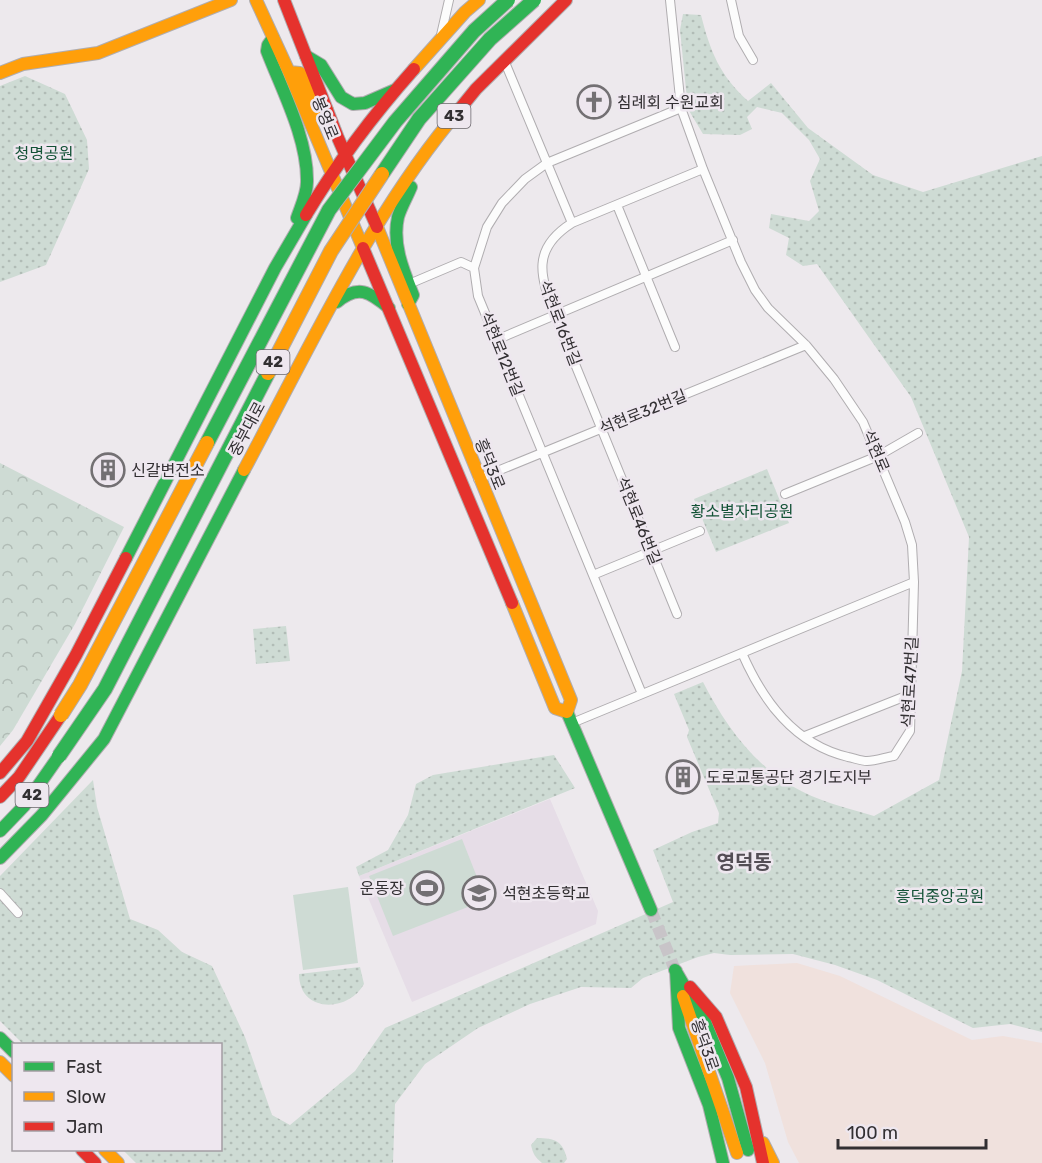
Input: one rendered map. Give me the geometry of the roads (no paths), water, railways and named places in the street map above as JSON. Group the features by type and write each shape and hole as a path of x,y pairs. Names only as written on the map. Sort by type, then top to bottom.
{"main road":[{"path":"0,73 23,64 98,53 231,0"},
{"name":"봉영로","path":"256,0 363,248"},
{"name":"봉영로","path":"284,0 345,154 377,227"},
{"path":"0,774 27,741 76,655 275,268 331,174 395,90 465,12 479,0"},
{"name":"42","path":"0,797 19,777 80,685 329,210 395,122 474,31 508,0"},
{"name":"42","path":"0,831 24,806 105,689 331,251 419,119 490,39 534,0"},
{"name":"중부대로","path":"0,858 42,815 104,739 234,487 363,248 430,146 476,89 566,0"},
{"path":"273,38 267,51 303,148 307,181 303,203 275,268"},
{"path":"306,56 321,64 341,96 352,104 360,104 384,92 395,90"},
{"path":"289,72 300,73 317,114 324,115 327,110"},
{"path":"408,304 413,296 395,240 398,216 430,146"},
{"name":"흥덕3로","path":"377,227 478,479 571,700 570,718 651,910"},
{"name":"흥덕3로","path":"363,248 555,708 570,718"},
{"path":"331,308 344,295 356,290 374,295 389,308"},
{"path":"675,970 694,1030 743,1152"},
{"name":"흥덕3로","path":"675,970 716,1017 746,1087 763,1163"},
{"name":"흥덕3로","path":"675,970 679,1028 709,1105 723,1163"},
{"path":"0,1038 12,1050"},
{"path":"0,1062 12,1075"},
{"path":"751,1109 774,1163"},
{"path":"718,1163 719,1146"},
{"path":"84,1151 95,1163"},
{"path":"107,1151 118,1163"}],"street":[{"path":"441,39 449,0"},
{"name":"석현로","path":"670,0 681,108 741,262 755,290 768,308 806,345 834,379 863,422 904,519 912,545 914,582"},
{"path":"731,0 739,36 753,60"},
{"path":"504,60 572,223"},
{"name":"석현로12번길","path":"642,694 478,296 474,268 487,227 502,203 525,179 548,163 681,108"},
{"name":"석현로16번길","path":"601,429 543,285 541,272 549,244 559,231 572,223 703,169"},
{"path":"617,205 675,346"},
{"path":"496,340 733,240"},
{"path":"409,284 461,262 474,268"},
{"name":"석현로32번길","path":"478,479 806,345"},
{"name":"석현로46번길","path":"601,429 677,614"},
{"path":"785,494 878,456 918,434"},
{"path":"593,574 700,531"},
{"path":"570,718 642,694 914,582"},
{"name":"석현로47번길","path":"742,653 754,681 767,701 781,718 805,736 829,752 866,761 894,756 910,731 914,582"},
{"path":"805,736 911,694"},
{"path":"0,893 18,913"}],"tunnel":[{"path":"651,910 675,970"}],"place":[{"name":"침례회 수원교회","path":"594,102"},
{"name":"신갈변전소","path":"108,470"},
{"name":"도로교통공단 경기도지부","path":"683,777"},
{"name":"운동장","path":"427,888"},
{"name":"석현초등학교","path":"479,893"}],"district":[{"name":"영덕동","path":"744,862"}],"park label":[{"name":"청명공원","path":"44,153"},
{"name":"황소별자리공원","path":"742,511"},
{"name":"흥덕중앙공원","path":"940,896"}]}
